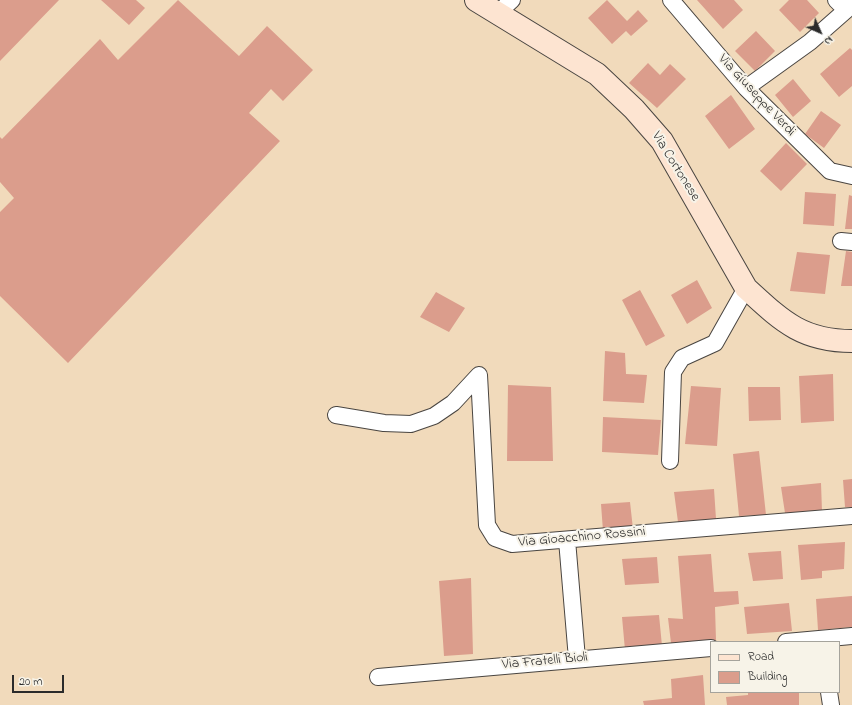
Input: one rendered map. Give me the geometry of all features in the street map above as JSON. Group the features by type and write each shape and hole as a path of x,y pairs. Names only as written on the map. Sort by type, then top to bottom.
{"street":[{"name":"Via Cortonese","path":"476,0 505,6 596,74 634,109 662,141 746,288 788,325 808,335 836,341 852,341"},
{"name":"Via Giuseppe Verdi","path":"671,0 746,88 830,171 852,176"},
{"path":"746,88 810,42 845,5"},
{"path":"670,461 673,372 682,358 715,343 746,288"},
{"name":"Via Gioacchino Rossini","path":"336,415 384,423 411,424 434,416 453,403 479,375 487,525 495,538 512,544 852,516"},
{"path":"567,540 577,659"},
{"path":"804,641 852,636"},
{"name":"Via Fratelli Bioli","path":"378,677 710,648"},
{"path":"829,693 830,705"}],"building":[{"path":"0,0 59,0 0,61"},
{"path":"101,0 136,0 145,8 129,25"},
{"path":"178,0 239,56 267,26 313,70 283,101 271,89 249,113 280,141 68,363 0,296 0,212 14,198 0,182 0,137 2,139 100,39 118,60"},
{"path":"607,0 627,21 638,10 648,21 631,36 626,31 612,44 588,18"},
{"path":"697,0 734,0 743,10 723,29"},
{"path":"789,0 807,0 819,13 800,32 779,10"},
{"path":"756,31 775,51 755,71 735,51"},
{"path":"850,48 852,50 852,86 839,97 820,74"},
{"path":"648,63 660,75 670,64 686,79 657,108 629,83"},
{"path":"793,79 811,101 793,117 775,95"},
{"path":"731,95 755,129 729,149 705,116"},
{"path":"821,111 841,125 824,148 805,134"},
{"path":"786,143 807,164 781,191 760,171"},
{"path":"805,192 836,194 834,226 803,224"},
{"path":"849,195 852,196 852,229 845,229"},
{"path":"846,251 852,252 852,286 841,286"},
{"path":"797,252 830,255 825,294 790,291"},
{"path":"697,280 712,308 687,324 671,295"},
{"path":"640,290 665,336 646,346 622,300"},
{"path":"436,292 465,308 449,332 420,317"},
{"path":"605,351 625,353 626,374 647,375 644,403 603,401"},
{"path":"833,374 834,421 801,423 799,376"},
{"path":"508,385 551,387 553,461 507,461"},
{"path":"691,386 721,388 717,446 685,444"},
{"path":"748,387 780,387 781,420 749,421"},
{"path":"603,417 661,420 658,455 602,452"},
{"path":"759,451 766,515 739,516 733,454"},
{"path":"852,479 852,507 845,507 843,480"},
{"path":"821,483 822,511 785,513 781,487"},
{"path":"714,489 716,519 678,522 674,492"},
{"path":"630,502 633,529 603,531 601,504"},
{"path":"845,542 844,569 822,571 822,578 801,580 798,545"},
{"path":"781,551 783,579 753,581 748,553"},
{"path":"711,554 714,592 738,591 739,604 715,607 716,640 671,643 668,618 683,619 678,556"},
{"path":"657,557 659,583 625,585 622,559"},
{"path":"471,578 473,654 444,656 439,581"},
{"path":"852,596 852,627 818,630 816,599"},
{"path":"789,603 792,631 747,634 744,607"},
{"path":"659,615 662,646 625,650 622,617"},
{"path":"703,675 705,705 644,705 643,701 672,698 671,679"},
{"path":"748,693 799,693 799,705 727,705 726,697 748,695"}]}
